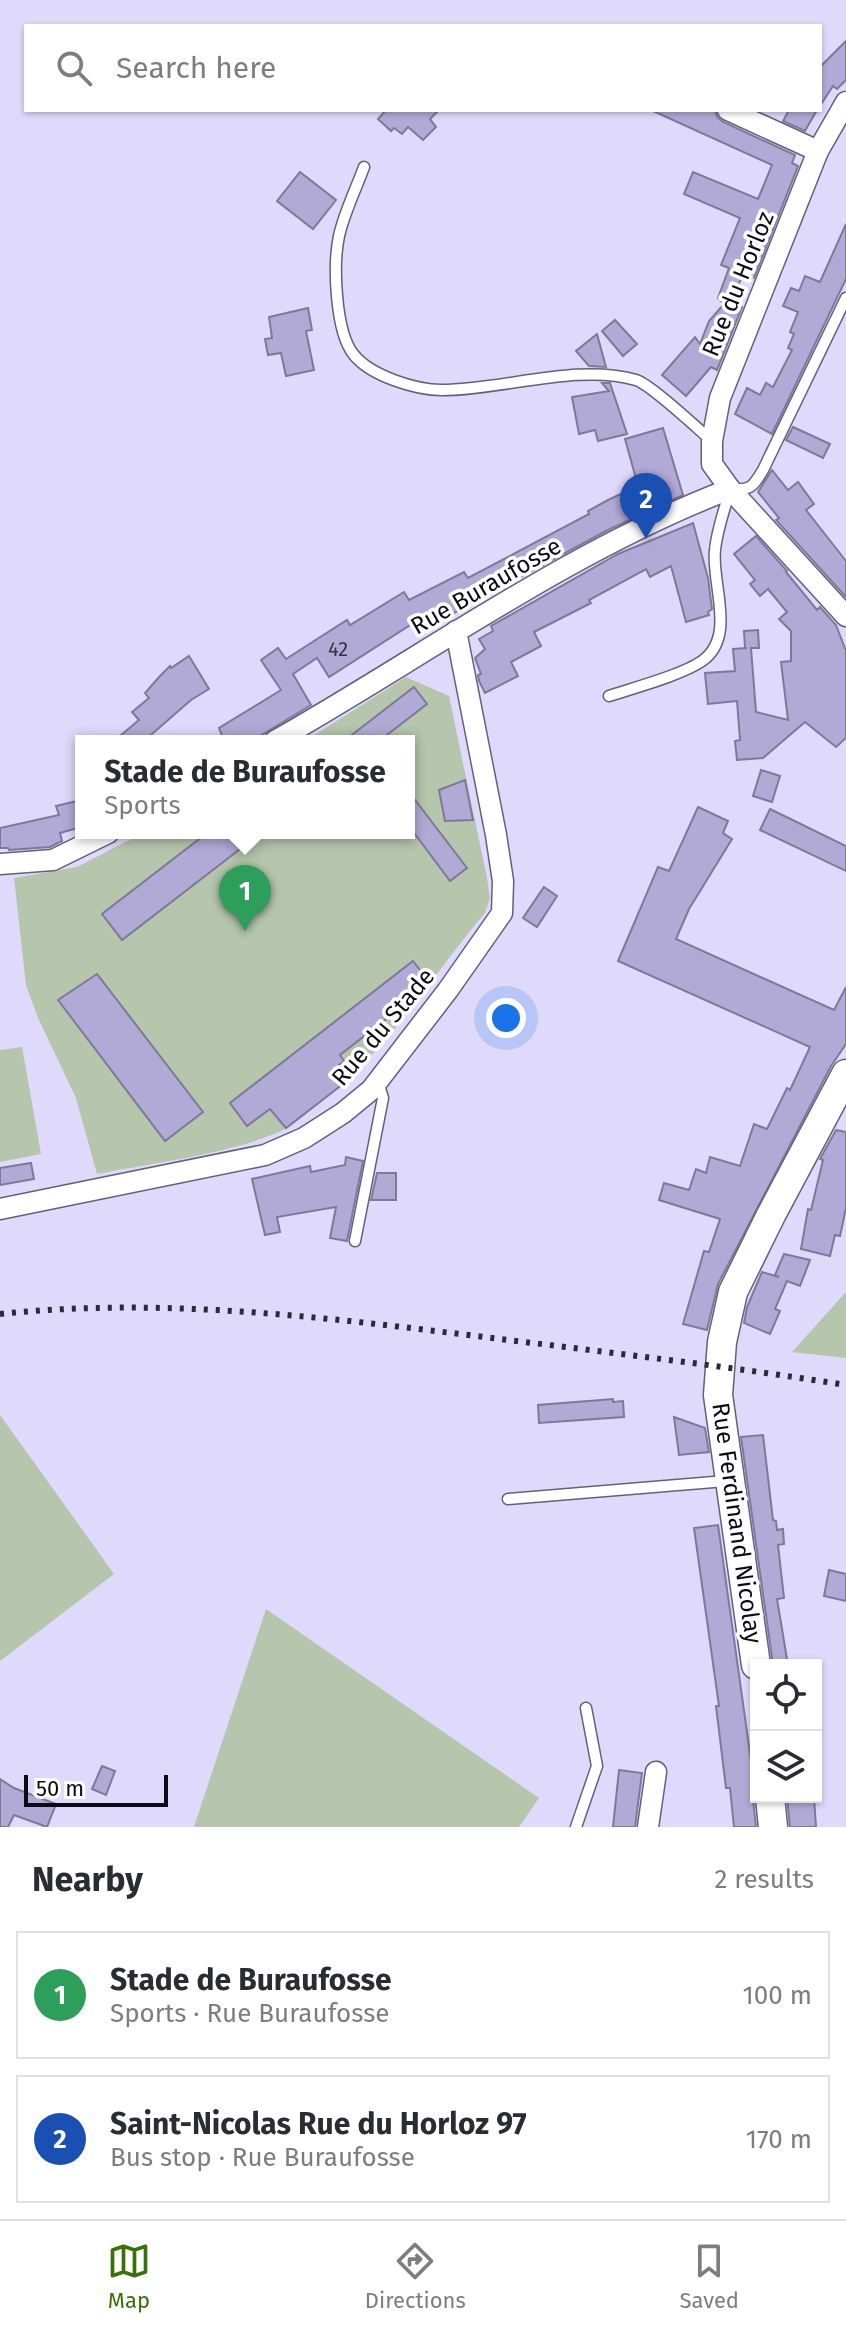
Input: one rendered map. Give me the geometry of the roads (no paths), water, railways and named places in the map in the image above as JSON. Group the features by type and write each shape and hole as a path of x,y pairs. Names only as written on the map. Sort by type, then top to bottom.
{"street":[{"name":"Rue du Horloz","path":"846,102 818,151 720,398 712,441 712,464 730,489 846,616"},
{"path":"732,112 818,151"},
{"name":"Rue Buraufosse","path":"285,735 456,631 683,507 730,489"},
{"name":"Rue du Stade","path":"0,1209 265,1155 304,1138 343,1113 378,1081 502,913 503,881 498,850 456,631"},
{"path":"0,864 53,860 96,839"},
{"name":"Rue Ferdinand Nicolay","path":"755,1659 718,1395 722,1342 733,1292 846,1074"},
{"path":"648,1827 656,1772"},
{"path":"771,1803 773,1827"}],"lane":[{"path":"364,167 339,236 336,275 339,317 353,355 387,379 440,390 585,375 615,375 640,380 712,441"},
{"path":"609,696 695,665 709,655 716,645 720,631 715,551 730,489 753,486 763,470 846,298"},
{"path":"355,1241 383,1098 378,1081"},
{"path":"508,1499 728,1481"},
{"path":"576,1827 597,1766 586,1708"}],"railway":[{"path":"0,1314 122,1308 303,1316 846,1385"}],"place":[{"name":"Saint-Nicolas Rue du Horloz 97","path":"646,539"},
{"name":"Stade de Buraufosse","path":"245,931"}]}
